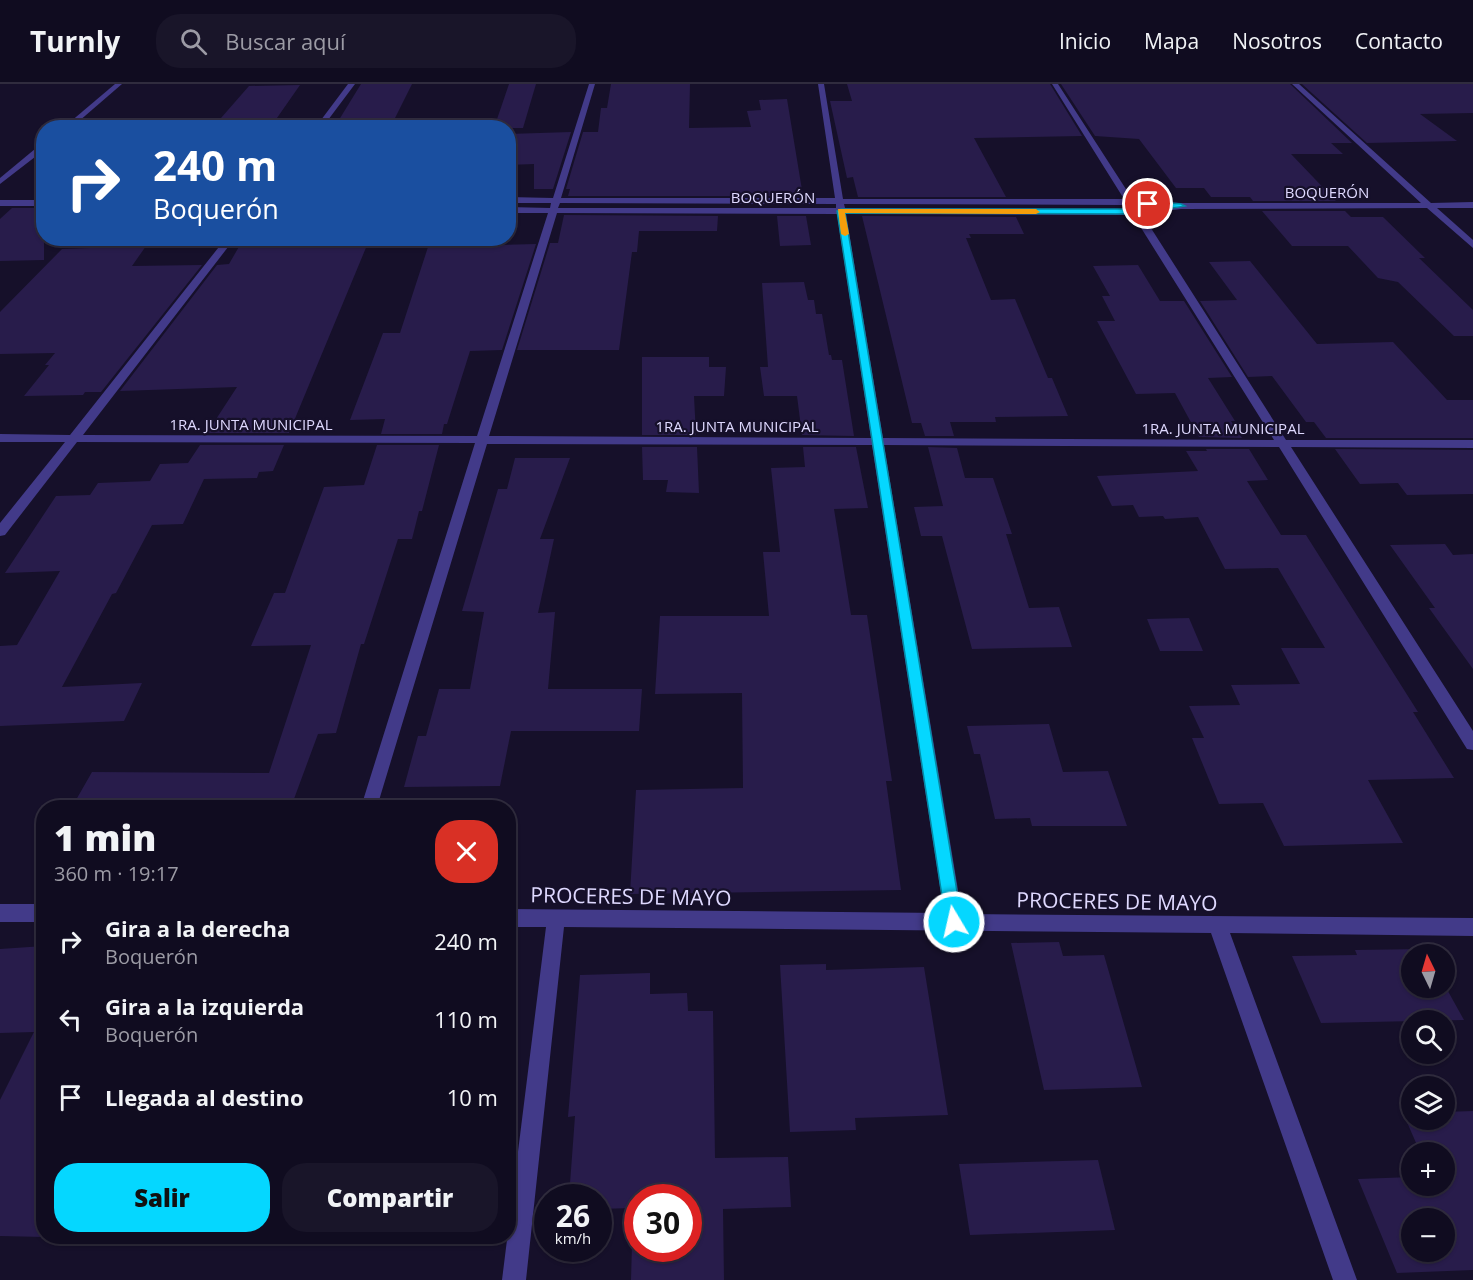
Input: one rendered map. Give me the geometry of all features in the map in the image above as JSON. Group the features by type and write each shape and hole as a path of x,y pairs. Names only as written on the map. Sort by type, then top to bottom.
{"street":[{"path":"76,120 119,84"},
{"path":"324,120 352,84"},
{"path":"371,800 592,84"},
{"path":"821,84 954,922"},
{"path":"1055,84 1473,744"},
{"path":"1295,84 1473,245"},
{"path":"0,182 36,153"},
{"name":"BOQUERÓN","path":"516,201 554,205 1134,207 1473,205"},
{"path":"0,203 36,203"},
{"name":"BOQUERÓN","path":"516,209 554,205"},
{"path":"0,532 225,246"},
{"name":"1RA. JUNTA MUNICIPAL","path":"0,438 1473,444"},
{"path":"0,913 36,914"},
{"name":"PROCERES DE MAYO","path":"516,918 1473,927"},
{"path":"514,1280 556,918"},
{"path":"1217,924 1345,1280"}],"building":[{"path":"361,84 412,84 394,120 339,120"},
{"path":"509,84 536,84 523,128 516,128 516,120 497,120"},
{"path":"611,84 690,84 689,128 751,127 747,111 761,110 759,100 787,99 803,196 568,196 570,189 566,189 583,132 598,132 601,108 607,108"},
{"path":"847,84 1050,84 1082,136 974,138 1006,197 858,197 853,177 847,178 830,101 852,101"},
{"path":"1061,84 1290,84 1352,143 1331,143 1343,154 1291,154 1336,201 1253,201 1250,197 1211,197 1204,188 1176,188 1139,139 1095,136"},
{"path":"1302,84 1473,84 1473,113 1420,114 1457,141 1367,143"},
{"path":"300,85 276,120 221,118 249,86"},
{"path":"571,132 553,189 534,189 534,164 516,165 516,134"},
{"path":"12,208 36,208 36,246 44,246 44,260 0,261 0,219"},
{"path":"1262,211 1345,211 1351,217 1383,217 1425,258 1419,258 1473,310 1473,336 1454,336 1398,282 1378,278 1348,246 1292,246"},
{"path":"564,215 718,216 717,231 639,231 637,252 632,252 619,350 517,350 550,243 558,243"},
{"path":"777,216 806,216 811,245 780,246"},
{"path":"862,216 1016,217 1024,234 969,234 971,238 966,238 991,300 1015,299 1048,378 1052,378 1068,416 995,417 996,422 950,422 954,436 925,436 921,423 912,423"},
{"path":"536,244 502,350 470,351 442,434 381,434 385,419 350,420 383,333 400,333 428,247"},
{"path":"146,246 132,266 202,265 101,392 85,392 83,395 24,396 49,365 45,365 55,353 0,354 0,312 62,249"},
{"path":"239,246 367,246 289,433 207,433 237,387 120,391 217,265 229,264"},
{"path":"1250,261 1317,344 1393,342 1447,400 1473,400 1473,438 1326,438 1314,422 1306,422 1272,376 1248,377 1200,301 1237,300 1209,262"},
{"path":"1138,265 1160,301 1184,301 1232,377 1208,378 1235,421 1231,421 1242,438 1199,437 1175,393 1136,394 1097,321 1115,321 1102,296 1110,296 1093,266"},
{"path":"804,282 808,300 814,300 816,314 822,314 829,355 832,360 842,360 854,436 802,435 797,396 764,396 760,367 768,367 762,283"},
{"path":"642,357 709,357 709,367 726,367 724,396 694,396 696,435 642,435"},
{"path":"200,445 284,445 273,471 259,472 257,478 204,479 183,524 152,525 116,593 112,594 62,687 142,683 124,721 0,726 0,646 17,645 60,571 5,573 56,496 90,495 98,483 150,481 160,464 188,463"},
{"path":"377,445 439,445 422,511 419,511 412,539 398,539 364,644 361,644 336,733 318,734 294,800 76,800 92,772 269,773 311,645 251,646 274,593 285,593 324,487 364,485"},
{"path":"642,447 697,447 699,493 666,492 668,480 643,480"},
{"path":"803,447 856,447 868,508 834,509 851,615 867,615 892,781 886,781 901,890 630,894 636,790 743,788 742,693 655,694 660,616 769,616 763,552 780,552 771,468 805,467"},
{"path":"928,447 957,448 965,478 993,478 1012,534 1006,534 1029,608 1059,607 1072,647 972,649 942,536 921,536 914,507 943,506"},
{"path":"1206,449 1249,449 1268,480 1247,481 1281,535 1306,535 1418,712 1413,712 1454,778 1368,780 1403,843 1284,846 1263,803 1219,804 1192,738 1204,738 1189,706 1240,705 1231,685 1300,684 1281,648 1325,648 1278,568 1225,569 1198,517 1165,519 1163,516 1139,517 1133,505 1112,506 1097,476 1198,471 1186,451 1207,451"},
{"path":"1335,449 1473,450 1473,494 1407,495 1398,483 1360,484"},
{"path":"515,458 570,458 540,539 554,539 538,613 555,612 548,689 642,689 639,731 511,731 500,786 404,787 418,736 426,736 439,689 470,689 484,612 462,611 498,489 507,489"},
{"path":"1445,544 1453,555 1473,554 1473,669 1429,608 1435,608 1390,545"},
{"path":"1189,618 1203,651 1160,651 1147,619"},
{"path":"1049,724 1063,772 1108,771 1127,826 1032,826 1030,818 995,819 980,754 974,754 967,726"},
{"path":"1059,942 1063,956 1104,955 1142,1087 1044,1090 1011,943"},
{"path":"36,947 36,1237 0,1236 0,1100 34,1032 0,1033 0,949"},
{"path":"1401,949 1401,998 1452,998 1464,1020 1455,1020 1455,1010 1401,1010 1401,1021 1321,1023 1292,956 1357,955 1355,950"},
{"path":"826,964 826,970 924,967 948,1115 855,1118 856,1130 790,1132 780,965"},
{"path":"650,973 650,994 687,993 688,1011 713,1011 715,1158 788,1157 791,1207 723,1209 724,1280 631,1280 632,1262 702,1262 702,1184 624,1184 624,1208 612,1209 612,1184 570,1184 575,1116 568,1117 580,975"},
{"path":"1473,1111 1473,1270 1397,1273 1358,1179 1401,1177 1401,1196 1455,1196 1455,1142 1416,1142 1410,1130 1455,1130 1455,1112"},
{"path":"1098,1160 1115,1230 970,1235 959,1164"}],"slow traffic":[{"path":"845,234 841,211 1036,212"}],"route":[{"path":"954,922 841,211 1137,212 1181,206 1148,204"}]}
